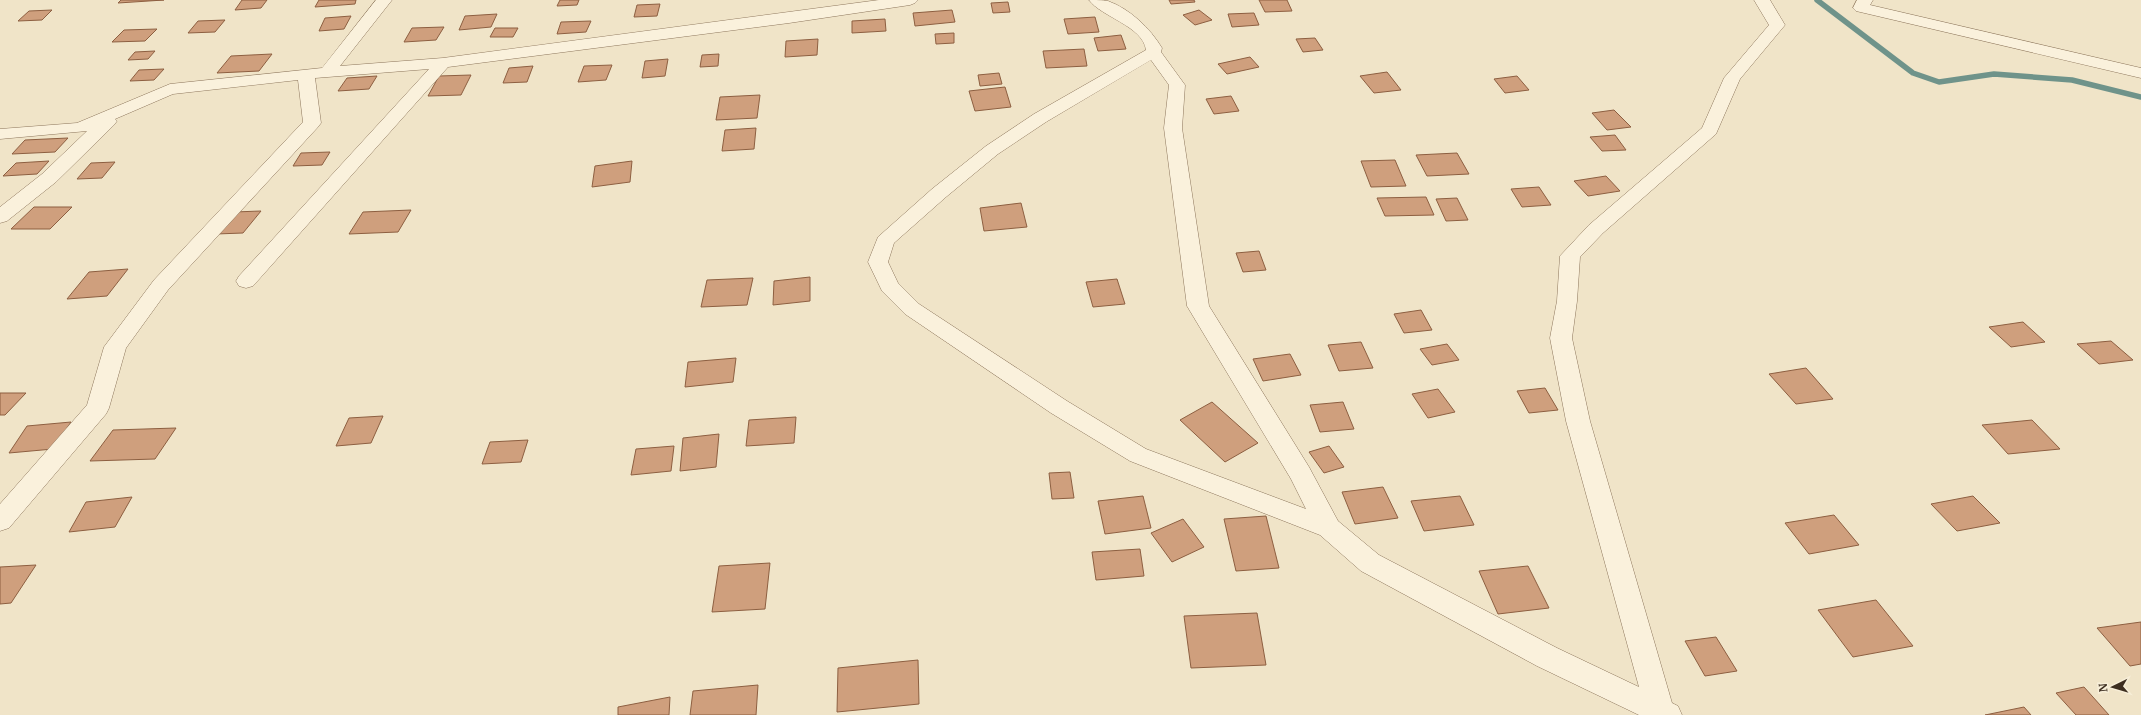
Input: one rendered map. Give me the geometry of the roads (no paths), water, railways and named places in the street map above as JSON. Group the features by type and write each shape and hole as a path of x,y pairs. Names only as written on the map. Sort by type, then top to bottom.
{"street":[{"path":"0,521 98,408 115,347 161,285 312,123 316,74 384,0"},
{"path":"0,134 80,128 170,89 443,63 781,19 910,0"},
{"path":"1097,0 1133,24 1151,40 1154,48 1153,52 1177,85 1173,128 1198,306 1300,474 1330,528 1370,563 1547,658 1664,713"},
{"path":"1664,713 1578,421 1561,338 1567,301 1570,256 1596,229 1710,130 1732,78 1777,25 1762,0"},
{"path":"1865,0 1862,8 2141,73"},
{"path":"1153,52 1040,118 992,150 939,193 885,241 878,262 889,286 912,309 1059,407 1138,455 1330,528"},
{"path":"246,281 443,63"},
{"path":"0,217 50,178 118,111"}],"waterway":[{"path":"1817,0 1913,73 1939,82 1994,74 2072,80 2141,97"}]}
